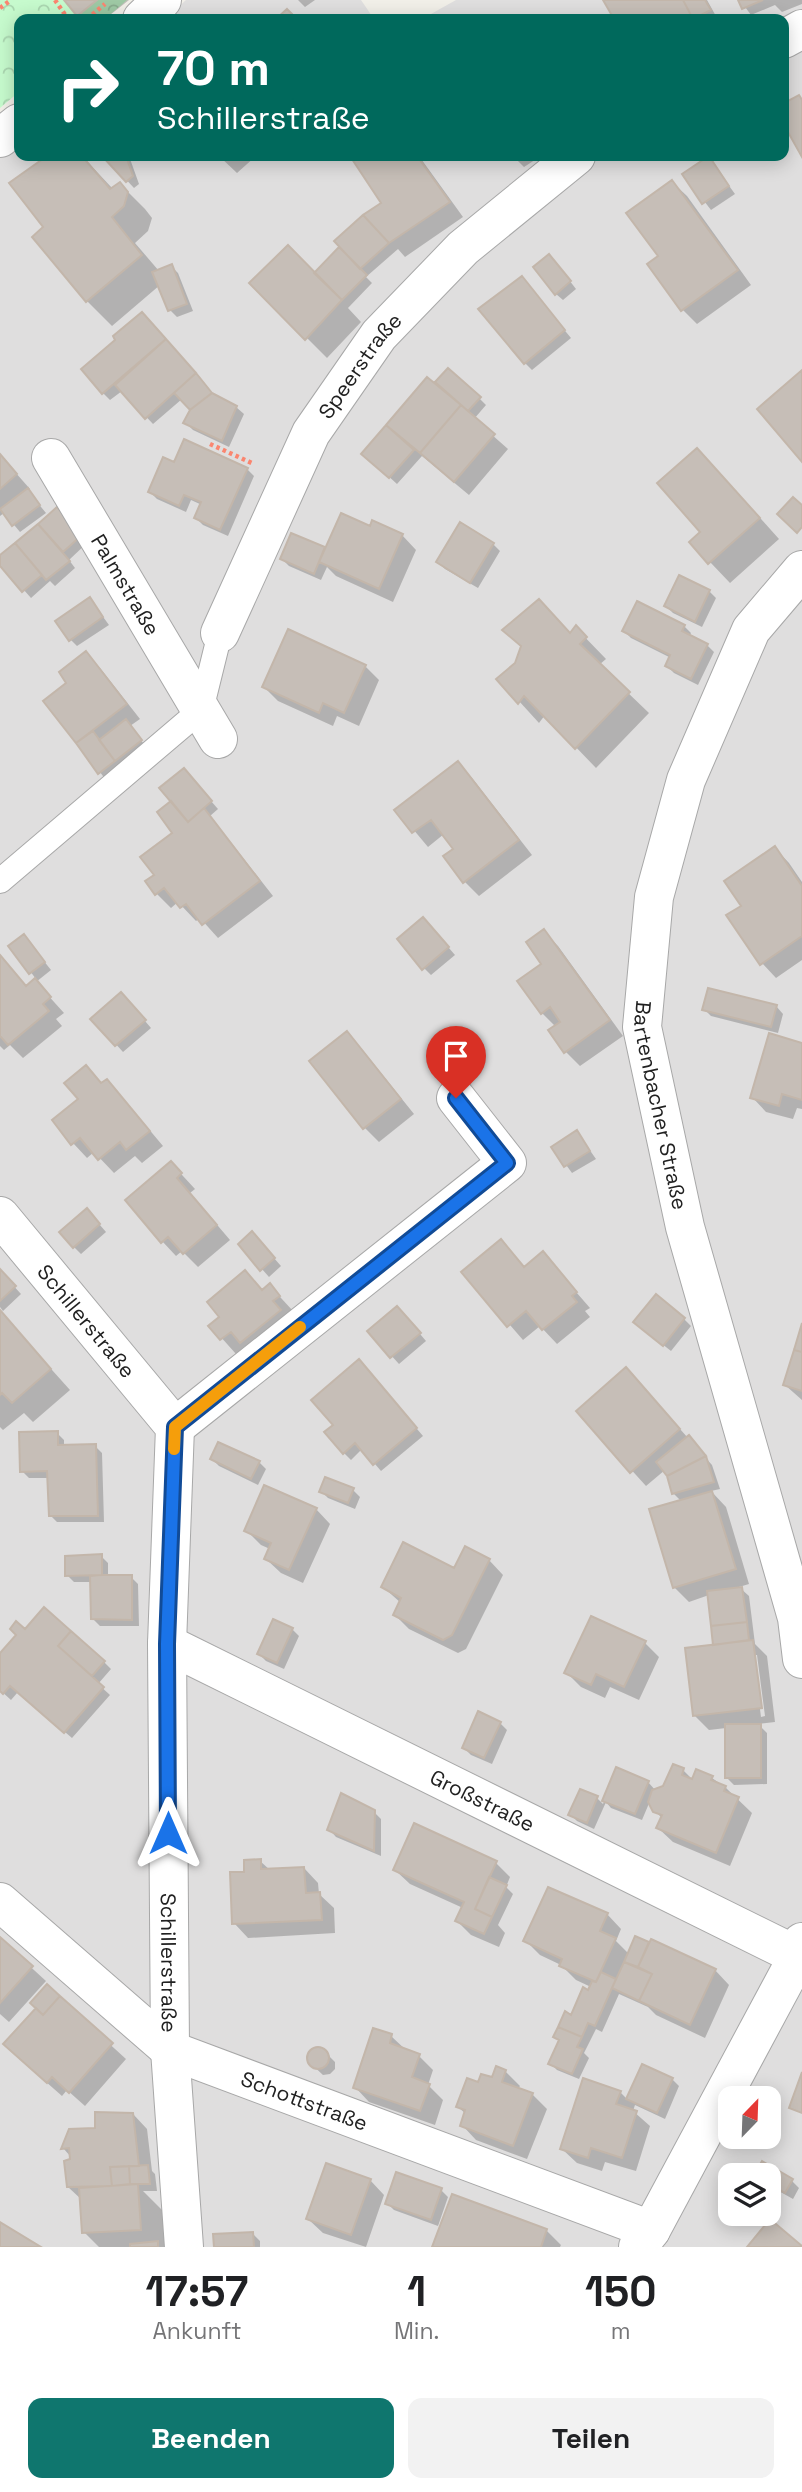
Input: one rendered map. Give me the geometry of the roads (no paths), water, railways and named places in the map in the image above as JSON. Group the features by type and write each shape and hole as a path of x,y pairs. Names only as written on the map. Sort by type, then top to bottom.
{"street":[{"path":"147,14 162,0"},
{"path":"0,138 14,127"},
{"name":"Speerstraße","path":"220,633 311,433 379,335 463,248 570,161"},
{"name":"Palmstraße","path":"51,458 209,725"},
{"name":"Bartenbacher Straße","path":"802,570 751,630 686,780 654,897 642,1027 685,1227 799,1610 802,1659"},
{"path":"175,1427 507,1163 456,1098"},
{"name":"Schillerstraße","path":"0,1216 175,1427 167,1644 170,2050 184,2247"},
{"name":"Großstraße","path":"167,1644 800,1949"},
{"name":"Schottstraße","path":"0,1902 170,2050 644,2239"},
{"path":"644,2239 800,1949"}],"lane":[{"path":"0,881 209,725 220,633"}]}
